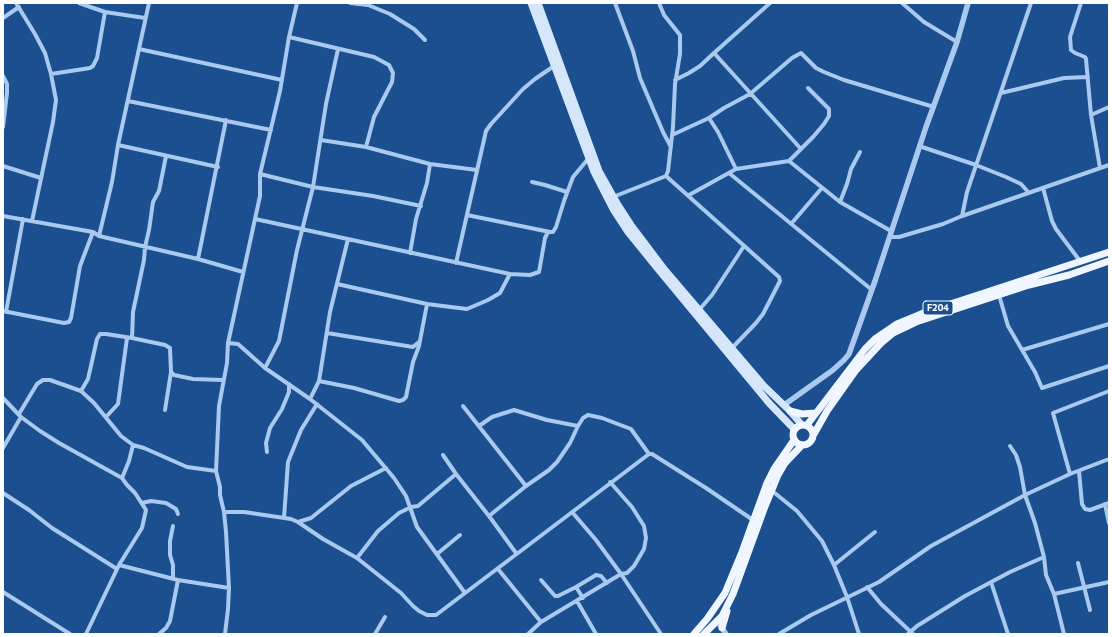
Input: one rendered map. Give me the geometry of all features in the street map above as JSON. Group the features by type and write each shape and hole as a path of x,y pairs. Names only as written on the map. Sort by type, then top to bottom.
{"main road":[{"path":"531,3 588,159 607,200 628,232 769,402 794,429 794,440 802,445"},
{"path":"538,3 599,171 630,225 665,270 764,386 804,425 812,428 814,434"},
{"name":"F204","path":"794,429 804,425 815,413 865,349 875,339 897,324 914,316 1109,252"},
{"name":"F204","path":"694,634 711,614 724,594 742,552 753,520 764,498 772,490 781,469 802,445 809,444 812,441 814,434 827,411 856,370 881,343 893,333 916,322 1029,285 1069,275 1109,261"},
{"path":"790,412 802,414 815,413"},
{"name":"F204","path":"704,634 722,616 732,597 774,469 794,440"},
{"path":"716,622 718,629 724,631 732,597"}],"street":[{"path":"79,3 105,12 145,18"},
{"path":"99,236 112,182 118,145 149,3"},
{"path":"225,634 228,609 228,588 224,512 216,471 219,406 227,363 228,343 260,196 260,174 282,80 297,3"},
{"path":"350,3 368,5 390,14 414,29 425,40"},
{"path":"615,3 633,51 640,78 671,147"},
{"path":"613,197 666,176 668,171 672,135 675,80 680,54 680,35 664,15 659,3"},
{"path":"675,80 700,66 770,3"},
{"path":"902,3 924,22 957,42"},
{"path":"784,405 833,370 849,354 872,290 919,146 957,42 968,3"},
{"path":"962,216 967,192 1031,3"},
{"path":"1082,3 1070,37 1071,50 1085,57 1091,115 1100,168"},
{"path":"3,18 18,5 45,53 56,100 53,122 32,220"},
{"path":"51,74 90,68 93,66 97,58 105,12"},
{"path":"290,37 374,57 389,65 393,73 392,82 374,117 366,147"},
{"path":"265,368 279,341 297,250 313,187 326,104 338,49"},
{"path":"139,50 282,80"},
{"path":"714,52 750,94 800,148"},
{"path":"672,135 709,118 750,94 792,58 801,53 816,68 824,72 844,80 934,108"},
{"path":"456,263 486,131 523,89 554,66"},
{"path":"3,76 7,84 3,127"},
{"path":"1001,93 1064,78 1088,77"},
{"path":"689,195 736,168 789,161 800,148 813,137 829,116 829,109 808,88"},
{"path":"128,101 271,130"},
{"path":"1091,115 1109,107"},
{"path":"709,118 721,137 736,168"},
{"path":"198,259 218,167 226,120"},
{"path":"321,140 366,147 430,164 477,170"},
{"path":"118,145 218,167"},
{"path":"919,146 976,165 1021,184 1029,193"},
{"path":"840,202 848,184 851,169 860,152"},
{"path":"132,338 132,312 144,260 153,202 159,190 166,156"},
{"path":"467,215 553,232 574,177 588,159"},
{"path":"789,161 840,202 891,231"},
{"path":"410,253 416,219 421,206 430,164"},
{"path":"889,237 899,236 943,224 1109,165"},
{"path":"3,166 41,178"},
{"path":"729,173 872,290"},
{"path":"260,174 313,187 373,196 421,206"},
{"path":"666,176 779,277 780,281 763,314 732,348"},
{"path":"532,182 545,184 567,192"},
{"path":"1043,188 1052,221 1056,229 1080,261"},
{"path":"791,224 822,189"},
{"path":"3,216 93,232 99,236 198,259 243,272"},
{"path":"23,219 5,312 64,323 69,322 71,318 80,266 93,232"},
{"path":"255,219 510,274 530,275 539,272 545,238 548,232"},
{"path":"310,399 319,381 337,284 348,239"},
{"path":"699,310 712,295 744,246"},
{"path":"337,284 379,292 427,304 467,309 500,293 510,274"},
{"path":"999,295 1008,326 1035,372 1042,388 1109,366"},
{"path":"319,381 354,388 399,401 403,400 406,397 413,362 420,341 427,304"},
{"path":"1022,350 1109,324"},
{"path":"327,333 413,347 420,341"},
{"path":"80,390 88,379 97,339 100,334 132,338 165,345 170,348 171,372 165,410"},
{"path":"106,417 118,404 127,338"},
{"path":"228,343 238,344 265,368 317,404 362,440 386,468 406,496 417,527 465,593"},
{"path":"171,372 174,375 193,379 223,380"},
{"path":"3,448 36,384 43,380 50,380 80,390 94,403 121,436 133,445 144,448 187,467 216,471"},
{"path":"267,452 266,443 270,428 282,409 289,392 289,384"},
{"path":"1070,474 1053,413 1109,391"},
{"path":"3,398 20,416 59,443 122,478 146,510 142,528 118,567 86,634"},
{"path":"284,518 288,462 300,430 317,404"},
{"path":"463,406 526,486"},
{"path":"479,426 492,417 514,410 547,420 578,426"},
{"path":"489,516 557,462 570,444 583,418 588,415 602,418 631,429 649,454 652,454 706,488 753,520"},
{"path":"122,478 130,461 133,445"},
{"path":"1010,446 1016,455 1020,466 1025,494 1035,522 1044,557 1046,575 1054,594 1064,634"},
{"path":"224,512 244,512 284,518 298,522 323,539 357,558 401,594 413,606 427,614 436,615 498,569 516,553 649,454"},
{"path":"443,455 516,553"},
{"path":"779,634 811,615 879,582 894,570 908,563 931,546 1025,494 1109,459"},
{"path":"298,522 311,518 351,486 386,468"},
{"path":"1078,471 1082,504 1085,509 1090,510 1107,503 1109,523"},
{"path":"357,558 378,531 399,513 418,506 456,474"},
{"path":"528,634 541,622 621,574 627,573 634,566 644,549 646,538 644,526 639,516 610,482"},
{"path":"772,490 814,530 822,541 847,597 859,634"},
{"path":"3,493 52,528 118,567 178,580 228,588"},
{"path":"142,503 151,501 166,503 176,509 178,514"},
{"path":"572,512 596,540 621,574 661,634"},
{"path":"173,526 170,541 170,555 173,565 173,578"},
{"path":"834,565 875,532"},
{"path":"436,554 460,535"},
{"path":"867,587 881,604 911,633 925,620 965,596 1010,572 1044,557"},
{"path":"1078,563 1090,610"},
{"path":"498,569 541,622"},
{"path":"540,580 555,596 576,587 596,575 601,576 608,583"},
{"path":"159,634 166,628 170,621 178,580"},
{"path":"990,582 1008,634"},
{"path":"1054,594 1109,582"},
{"path":"576,587 583,598"},
{"path":"3,592 70,634"},
{"path":"577,601 596,634"},
{"path":"711,614 716,622"},
{"path":"375,634 385,617"}]}
